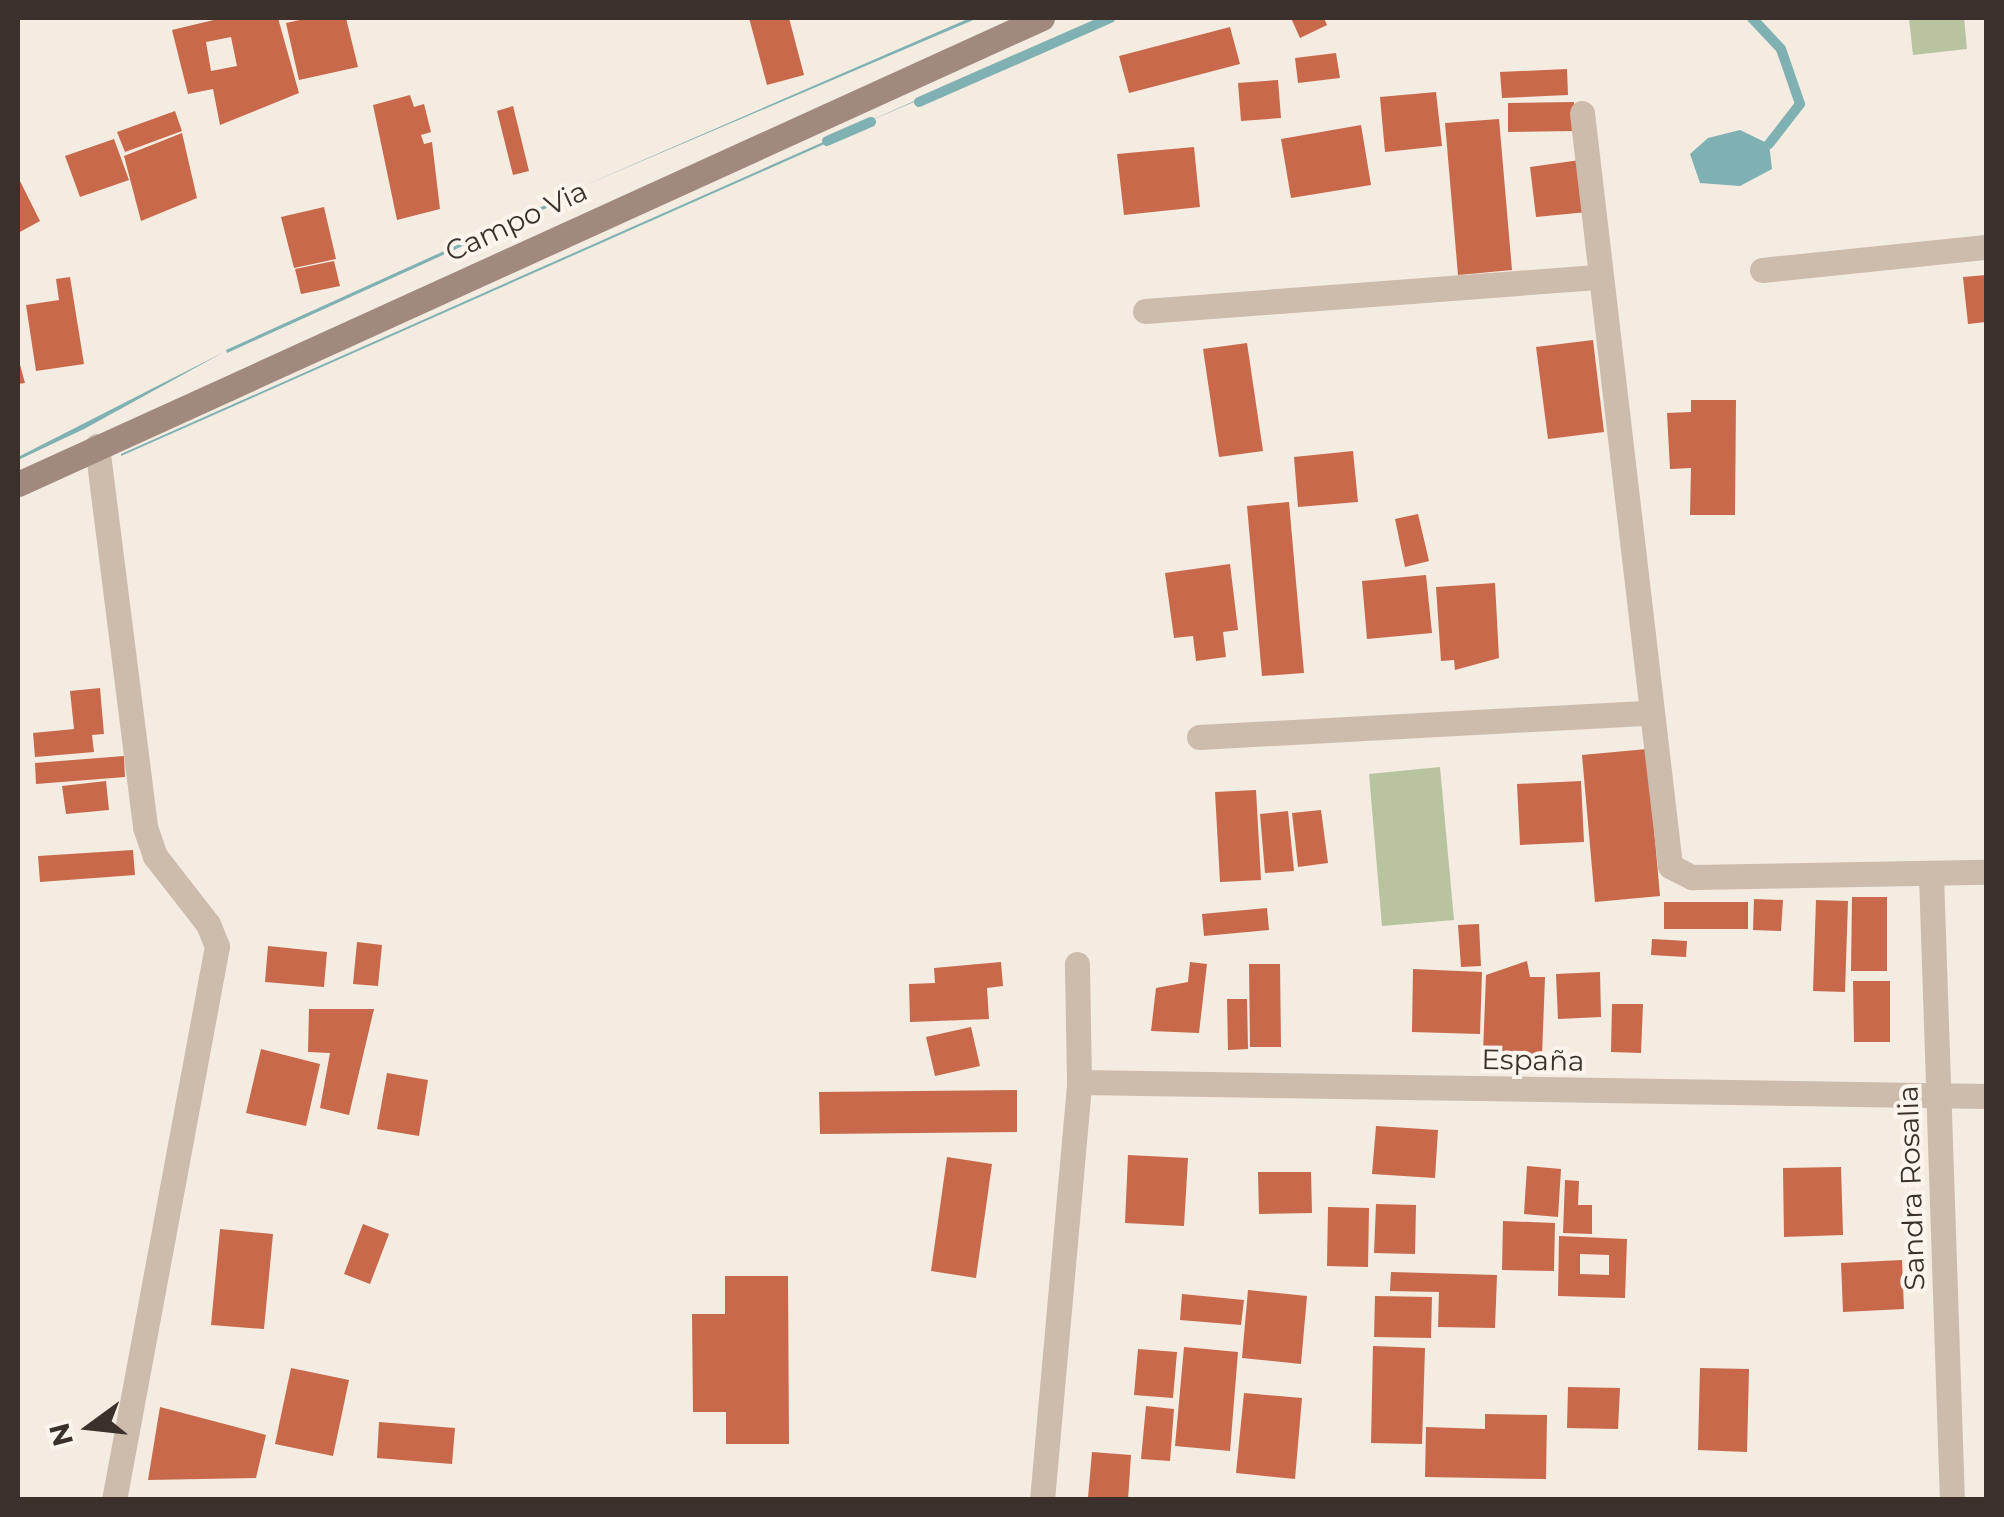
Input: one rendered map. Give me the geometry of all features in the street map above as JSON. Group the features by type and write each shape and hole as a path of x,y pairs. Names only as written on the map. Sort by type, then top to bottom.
{"street":[{"name":"Campo Via","path":"18,484 1042,18"},
{"path":"1582,113 1666,856 1679,874 1986,872"},
{"path":"1762,270 1986,247"},
{"path":"1145,311 1600,277"},
{"path":"96,446 146,827 155,856 208,924 217,946 114,1500"},
{"path":"1199,737 1648,713"},
{"name":"Sandra Rosalia","path":"1931,875 1952,1500"},
{"path":"1042,1500 1079,1082 1077,964"},
{"name":"España","path":"1079,1082 1986,1096"}],"green space":[{"path":"1909,18 1964,18 1967,49 1913,55"},
{"path":"1440,767 1454,920 1382,926 1369,774"}],"water":[{"path":"970,18 978,18 581,187"},
{"path":"1101,18 1109,18 858,126"},
{"path":"1740,130 1769,144 1772,169 1740,186 1700,183 1690,154 1708,138"},
{"path":"838,138 121,456 121,454"},
{"path":"572,193 573,196 227,353 226,350"},
{"path":"224,352 84,429 18,460 18,457"}],"building":[{"path":"222,18 278,18 299,93 220,125 213,89 188,94 172,30","holes":["231,37 237,66 211,71 206,42"]},
{"path":"309,18 346,18 358,67 299,80 286,23"},
{"path":"749,18 789,18 804,75 767,85"},
{"path":"1291,18 1324,18 1327,25 1300,38"},
{"path":"1230,27 1240,64 1129,93 1119,56"},
{"path":"1336,53 1340,78 1298,83 1295,58"},
{"path":"1567,69 1568,95 1502,98 1500,72"},
{"path":"1278,80 1281,118 1241,121 1238,83"},
{"path":"1436,92 1442,146 1385,152 1380,97"},
{"path":"410,95 414,107 424,104 431,132 421,135 424,144 432,142 440,209 397,220 373,105"},
{"path":"1574,102 1574,131 1508,132 1508,103"},
{"path":"513,106 529,171 513,175 497,111"},
{"path":"175,111 182,131 125,152 117,132"},
{"path":"1499,119 1512,270 1458,275 1445,123"},
{"path":"1361,125 1371,185 1291,198 1281,139"},
{"path":"182,133 197,198 141,221 124,156"},
{"path":"114,139 129,180 80,197 65,156"},
{"path":"1194,147 1200,207 1124,215 1117,154"},
{"path":"1580,160 1587,212 1536,217 1530,167"},
{"path":"18,177 40,221 18,233"},
{"path":"324,207 336,259 294,268 281,217"},
{"path":"334,261 340,286 301,294 295,269"},
{"path":"1986,275 1986,322 1968,324 1963,277"},
{"path":"70,277 84,364 36,371 26,305 59,300 56,279"},
{"path":"1593,340 1604,432 1548,439 1536,347"},
{"path":"1247,343 1263,451 1219,457 1203,349"},
{"path":"18,357 25,383 18,384"},
{"path":"1691,400 1736,400 1735,515 1690,515 1691,468 1670,469 1667,413 1691,412"},
{"path":"1353,451 1358,502 1298,507 1294,457"},
{"path":"1289,502 1304,673 1262,676 1247,506"},
{"path":"1418,514 1429,561 1405,567 1395,519"},
{"path":"1230,564 1238,630 1223,632 1226,657 1196,661 1193,636 1174,638 1165,573"},
{"path":"1426,575 1432,633 1367,639 1362,581"},
{"path":"1495,583 1499,658 1455,670 1454,660 1441,661 1436,587"},
{"path":"100,688 104,734 92,735 94,752 35,757 33,733 74,729 70,691"},
{"path":"1647,749 1660,896 1595,902 1582,755"},
{"path":"124,756 125,777 36,784 35,763"},
{"path":"106,781 109,810 66,814 62,786"},
{"path":"1581,781 1584,842 1520,845 1517,784"},
{"path":"1256,790 1261,880 1220,882 1215,792"},
{"path":"1321,810 1328,863 1298,867 1292,813"},
{"path":"1288,811 1294,871 1265,873 1260,814"},
{"path":"133,850 135,875 40,882 38,856"},
{"path":"1852,897 1887,897 1887,971 1851,971"},
{"path":"1754,899 1783,900 1781,931 1753,930"},
{"path":"1816,900 1848,901 1845,992 1813,991"},
{"path":"1664,902 1748,902 1748,929 1664,929"},
{"path":"1267,908 1269,930 1204,936 1202,914"},
{"path":"1479,924 1481,966 1461,967 1458,925"},
{"path":"1652,939 1687,941 1686,957 1651,955"},
{"path":"357,942 382,945 378,986 353,984"},
{"path":"268,946 327,952 324,987 265,982"},
{"path":"1527,961 1530,977 1545,977 1542,1056 1483,1054 1486,975"},
{"path":"1001,962 1003,986 987,988 989,1019 910,1022 909,984 935,983 934,968"},
{"path":"1190,962 1207,964 1199,1033 1151,1031 1156,988 1188,982"},
{"path":"1249,964 1280,964 1281,1047 1250,1047"},
{"path":"1413,969 1482,972 1480,1034 1412,1032"},
{"path":"1600,972 1601,1017 1558,1019 1556,974"},
{"path":"1853,981 1890,981 1890,1042 1854,1042"},
{"path":"1227,999 1247,999 1248,1049 1228,1050"},
{"path":"1612,1004 1643,1004 1641,1053 1611,1052"},
{"path":"309,1009 374,1009 349,1115 320,1108 330,1053 308,1052"},
{"path":"971,1027 980,1066 935,1076 926,1037"},
{"path":"261,1049 320,1064 306,1126 246,1113"},
{"path":"387,1073 428,1080 419,1136 377,1129"},
{"path":"1017,1090 1017,1132 820,1134 819,1092"},
{"path":"1376,1126 1438,1130 1435,1178 1372,1174"},
{"path":"1128,1155 1188,1158 1184,1226 1125,1223"},
{"path":"947,1157 992,1164 976,1278 931,1271"},
{"path":"1527,1166 1561,1169 1558,1217 1524,1214"},
{"path":"1841,1167 1843,1235 1784,1237 1783,1168"},
{"path":"1258,1172 1311,1172 1312,1213 1259,1214"},
{"path":"1565,1180 1579,1181 1578,1205 1592,1205 1592,1234 1563,1233"},
{"path":"1376,1204 1416,1205 1415,1254 1374,1253"},
{"path":"1328,1207 1369,1208 1368,1267 1327,1266"},
{"path":"1503,1221 1555,1223 1554,1271 1502,1270"},
{"path":"363,1224 389,1234 370,1284 344,1274"},
{"path":"220,1229 273,1234 264,1329 211,1325"},
{"path":"1559,1236 1627,1239 1625,1298 1558,1296","holes":["1580,1254 1609,1255 1609,1275 1580,1274"]},
{"path":"1902,1260 1904,1309 1843,1312 1841,1263"},
{"path":"1391,1272 1497,1275 1495,1328 1438,1327 1439,1292 1390,1291"},
{"path":"725,1276 788,1276 789,1444 726,1444 726,1412 693,1412 692,1314 725,1314"},
{"path":"1248,1290 1307,1296 1301,1364 1242,1358"},
{"path":"1182,1294 1244,1300 1241,1325 1180,1320"},
{"path":"1375,1296 1432,1297 1431,1338 1374,1337"},
{"path":"1373,1346 1425,1348 1422,1444 1371,1443"},
{"path":"1184,1347 1238,1352 1230,1451 1175,1446"},
{"path":"1138,1349 1177,1352 1173,1398 1134,1395"},
{"path":"291,1368 349,1380 333,1456 275,1444"},
{"path":"1700,1368 1749,1369 1747,1452 1698,1450"},
{"path":"1568,1387 1620,1388 1618,1429 1567,1428"},
{"path":"1244,1393 1302,1398 1295,1479 1236,1473"},
{"path":"1146,1406 1174,1409 1170,1461 1141,1459"},
{"path":"160,1407 266,1435 256,1478 148,1480"},
{"path":"1485,1414 1547,1415 1546,1479 1425,1477 1426,1427 1485,1429"},
{"path":"379,1422 455,1428 452,1464 377,1458"},
{"path":"1092,1452 1131,1455 1128,1500 1088,1498"}],"waterway":[{"path":"919,102 1110,18"},
{"path":"1752,18 1781,49 1800,104 1769,144"},
{"path":"827,141 871,122"}]}
